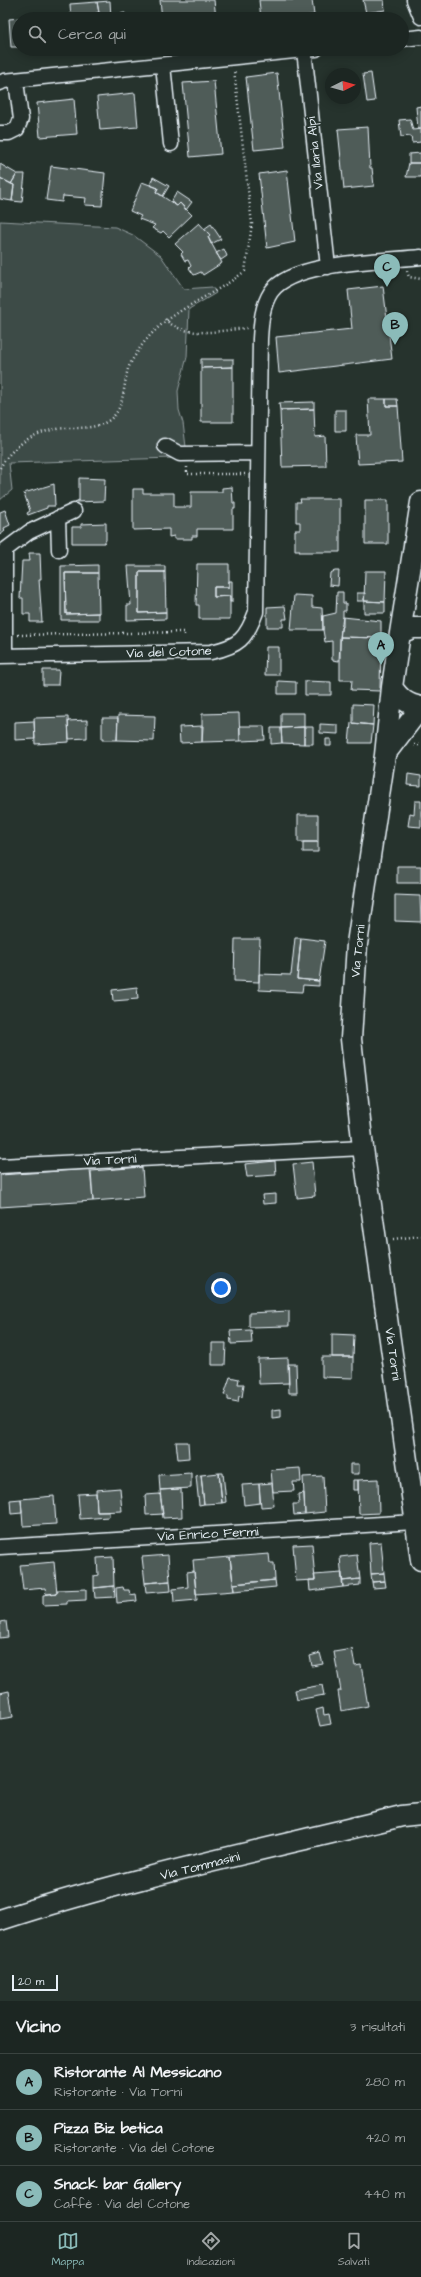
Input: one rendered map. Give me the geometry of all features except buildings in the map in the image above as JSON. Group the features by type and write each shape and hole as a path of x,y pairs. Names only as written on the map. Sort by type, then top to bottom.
{"main road":[{"name":"Via Torni","path":"421,502 392,687 385,755 358,944 351,1039 363,1148 421,1560"},
{"path":"409,579 421,609"},
{"path":"400,633 413,628 421,628"},
{"name":"Via Torni","path":"385,755 421,707 411,705 400,699 392,687"},
{"name":"Via Tommasini","path":"0,1920 51,1903 411,1815 421,1805"}],"street":[{"path":"414,0 421,17"},
{"path":"409,38 421,37"},
{"path":"0,83 247,56"},
{"name":"Via Ilaria Alpi","path":"310,56 328,267"},
{"path":"163,64 171,144"},
{"path":"0,133 8,133 18,129 21,120 16,81"},
{"name":"Via del Cotone","path":"3,656 211,652 231,648 248,631 256,612 260,339 263,308 272,291 287,277 297,273 328,267 421,257"},
{"path":"165,446 180,454 258,453"},
{"path":"3,656 5,635 5,550 29,532 74,511"},
{"path":"58,518 59,550"},
{"name":"Via Torni","path":"0,1166 363,1148"},
{"name":"Via Enrico Fermi","path":"0,1547 416,1522"}],"path":[{"path":"0,468 9,453 29,438 56,429 95,426 114,417 120,408 127,373 133,359 146,340 165,319 232,282 245,271 252,224 233,66"},
{"path":"404,272 407,271 409,277 421,279"},
{"path":"165,319 178,328 198,333 251,328"},
{"path":"187,462 187,474 249,474"},
{"path":"5,635 184,632 184,644"},
{"path":"410,749 414,745 421,745"},
{"path":"389,1240 421,1236"}],"shaded area":[{"path":"0,221 115,227 133,235 161,256 184,289 212,287 216,293 189,309 187,357 178,391 179,410 183,423 186,447 173,458 9,463 12,490 0,500"}],"place":[{"name":"Snack bar Gallery","path":"387,287"},
{"name":"Pizza Biz betica","path":"395,345"},
{"name":"Ristorante Al Messicano","path":"381,665"}]}
